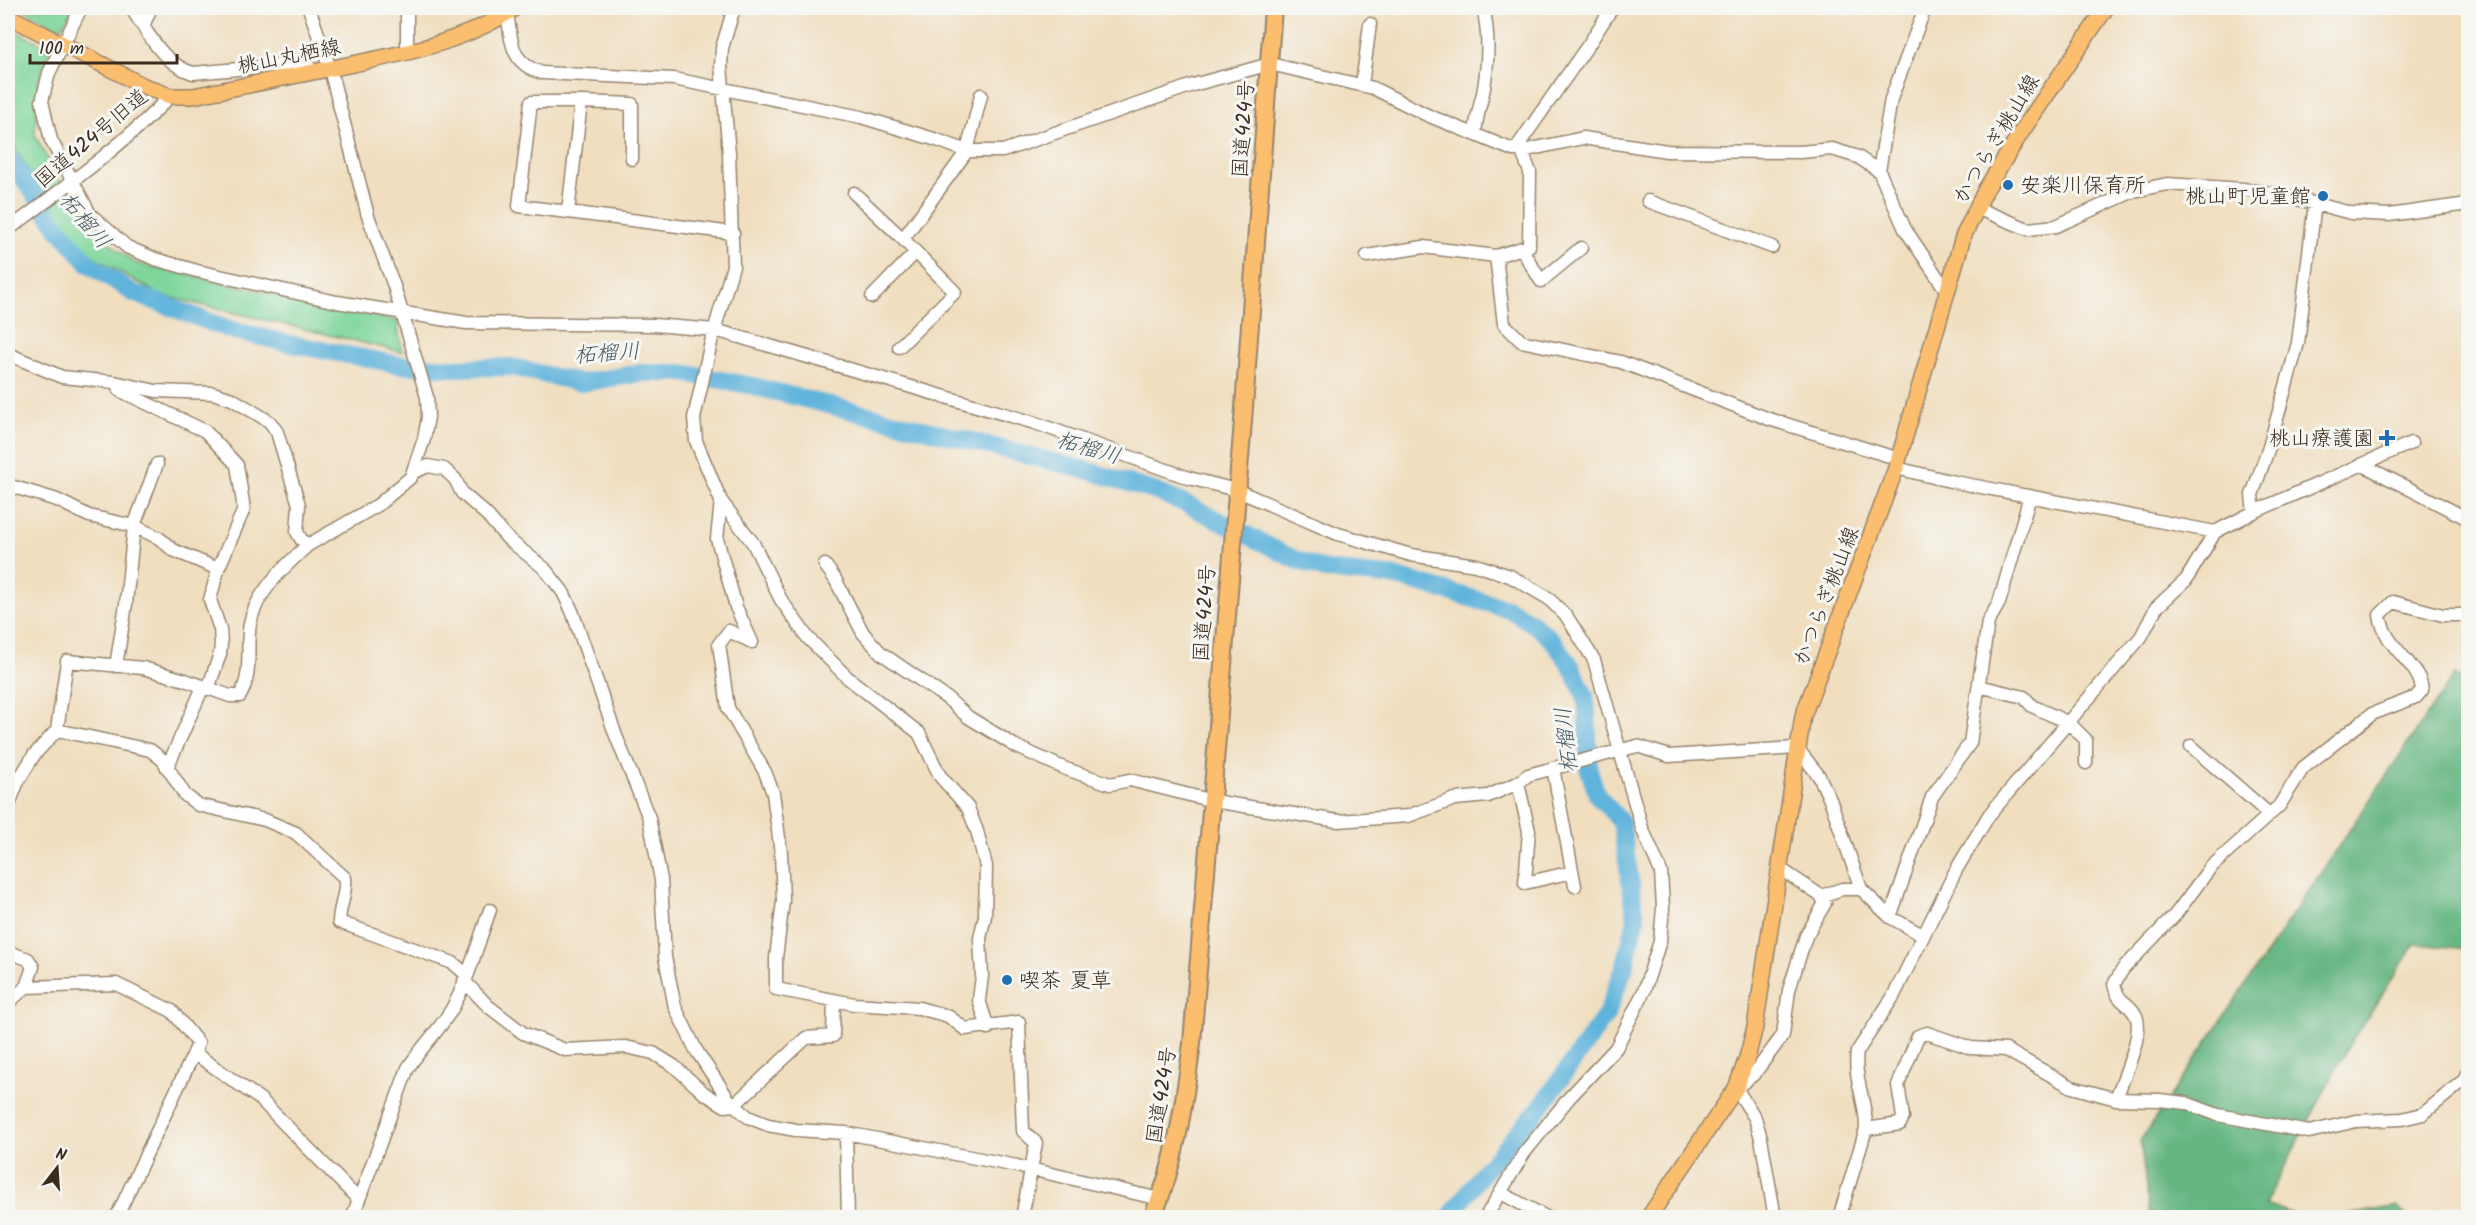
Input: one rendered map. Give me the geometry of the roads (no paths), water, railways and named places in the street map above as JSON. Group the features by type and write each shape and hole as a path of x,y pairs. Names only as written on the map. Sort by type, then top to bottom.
{"highway":[{"name":"国道424号","path":"1152,1218 1173,1160 1182,1116 1192,1043 1243,421 1273,8"}],"main road":[{"name":"かつらぎ桃山線","path":"1648,1218 1736,1088 1747,1058 1755,1027 1803,716 1898,464 1963,237 1976,208 2022,131 2106,8"},
{"name":"桃山丸栖線","path":"8,16 144,86 170,96 193,96 407,52 464,36 511,10"}],"street":[{"path":"81,8 59,42 42,101 51,140 69,184 90,214 127,247 155,259 403,317 466,323 654,326 713,334 1035,423 1236,493 1338,534 1411,555 1487,569 1510,576 1548,598 1567,617 1594,660 1642,828 1661,872 1663,908 1660,941 1644,991 1616,1048 1569,1098 1524,1153 1496,1196 1485,1218"},
{"path":"130,8 165,56 181,69 193,73 304,63 322,70"},
{"path":"143,26 151,8"},
{"path":"309,8 322,70 427,397 428,417 414,472"},
{"path":"407,8 407,52"},
{"path":"734,8 722,48 733,266 713,334 694,418 696,441 721,501 753,543 781,600 808,638 848,678 919,734 940,776 968,808 986,866 985,916 980,938 982,976 979,1000 988,1028"},
{"path":"1475,134 1484,87 1486,19 1483,8"},
{"path":"1367,256 1423,247 1496,256 1529,246 1530,172 1519,144 1590,44 1612,8"},
{"path":"1879,171 1891,99 1925,8"},
{"path":"511,10 515,55 527,68 542,73 674,79 724,88 861,117 967,152 1003,151 1193,85 1270,64 1362,85 1513,150 1583,138 1667,151 1800,152 1832,149 1858,157 1879,171 1905,229 1946,290"},
{"path":"1362,85 1370,24"},
{"path":"903,239 967,152 981,95"},
{"name":"国道424号旧道","path":"8,230 69,184 156,111 170,96"},
{"path":"632,159 632,104 531,102 519,206 733,233"},
{"path":"568,212 581,102"},
{"path":"1976,208 2028,230 2056,226 2134,191 2167,184 2243,189 2282,195 2351,213 2390,215 2469,204"},
{"path":"854,194 903,239 955,292 899,347"},
{"path":"1648,201 1772,247"},
{"path":"2254,512 2252,495 2269,447 2298,343 2315,204"},
{"path":"1521,248 1541,281 1581,248"},
{"path":"872,297 916,252"},
{"path":"1496,256 1504,324 1521,341 1621,362 1769,419 1898,464 2030,496 2215,532"},
{"path":"8,354 62,377 114,382 156,391 213,393 232,399 270,422 277,432 299,505 297,532 308,545"},
{"path":"114,382 113,388 134,395 155,409 205,431 210,440 237,465 244,508 218,569 210,600 220,629 221,644 206,688 167,768"},
{"path":"1839,1218 1866,1129 1867,1114 1856,1062 1857,1052 1893,997 1922,935 1972,841 1989,815 2140,637 2156,608 2186,580 2215,532 2254,512 2411,442"},
{"path":"116,666 126,604 134,526 157,464"},
{"path":"2363,465 2469,519"},
{"path":"8,807 18,781 34,755 57,730 67,661 143,668 230,696 240,696 247,684 249,629 257,605 271,579 308,545 378,505 414,472 428,466 444,469 455,479 462,493 486,514 508,539 544,568 562,592 572,611 616,736 649,818 661,880 665,957 675,1007 696,1050 734,1105 748,1117 768,1125 796,1130 846,1133 1033,1170 1160,1199"},
{"path":"8,488 14,487 57,500 89,516 134,526 159,538 173,550 218,569"},
{"path":"1890,917 1932,797 1970,742 1988,622 1999,603 2030,496"},
{"path":"721,501 717,539 736,607 752,642 729,631 719,644 728,708 765,772 773,792 781,853 783,901 776,958 776,989 854,1004 919,1008 948,1016 965,1029 988,1028 1019,1022 1023,1131 1036,1143 1033,1170 1022,1218"},
{"path":"825,565 835,579 863,633 881,652 948,699 968,717 1017,747 1066,769 1110,784 1130,780 1213,801 1338,821 1408,816 1455,799 1488,796 1518,783 1528,775 1621,748 1637,746 1669,756 1797,747 1819,776 1831,802 1861,889 1890,917 1922,935"},
{"path":"2116,1099 2139,1031 2136,1014 2116,997 2114,984 2123,969 2175,915 2210,868 2279,806 2303,768 2372,714 2416,697 2422,690 2421,679 2384,634 2380,615 2393,602 2443,615 2469,615"},
{"path":"1978,686 2024,697 2032,706 2069,723 2086,740 2086,763"},
{"path":"57,730 150,750 163,759 184,795 198,805 265,820 296,833 345,878 346,885 339,922 453,963 488,1006 523,1033 565,1050 626,1047 653,1053 674,1066 704,1093 725,1106 734,1105 806,1038 833,1036 834,1000"},
{"path":"2191,746 2269,814"},
{"path":"1554,767 1575,886"},
{"path":"1518,783 1529,831 1525,883 1572,872"},
{"path":"1775,1218 1761,1138 1755,1118 1736,1088 1754,1074 1783,1035 1789,990 1806,936 1825,903 1821,896 1779,868"},
{"path":"1821,896 1842,889 1861,889"},
{"path":"352,1218 408,1068 420,1050 437,1033 454,1005 490,910"},
{"path":"8,952 28,959 33,967 26,987 8,1003"},
{"path":"26,987 116,984 172,1011 198,1043 116,1218"},
{"path":"1866,1129 1900,1124 1903,1117 1898,1085 1918,1036 1927,1033 1971,1048 2006,1050 2072,1087 2116,1099 2186,1103 2218,1115 2309,1132 2356,1121 2402,1119 2422,1114 2464,1080 2469,1071"},
{"path":"194,1053 260,1099 359,1200"},
{"path":"846,1133 848,1218"},
{"path":"1496,1196 1548,1218"}],"waterway":[{"name":"柘榴川","path":"8,156 56,226 89,264 133,293 231,330 400,365 452,368 512,367 581,383 641,373 682,373 753,386 1093,472 1154,491 1186,504 1294,559 1325,570 1397,577 1509,609 1535,625 1553,641 1569,663 1585,695 1589,770 1597,795 1621,822 1636,919 1624,969 1606,1015 1542,1105 1480,1176 1449,1218"}],"place":[{"name":"安楽川保育所","path":"2008,185"},
{"name":"桃山町児童館","path":"2323,196"},
{"name":"桃山療護園","path":"2387,438"},
{"name":"喫茶 夏草","path":"1007,980"}]}
